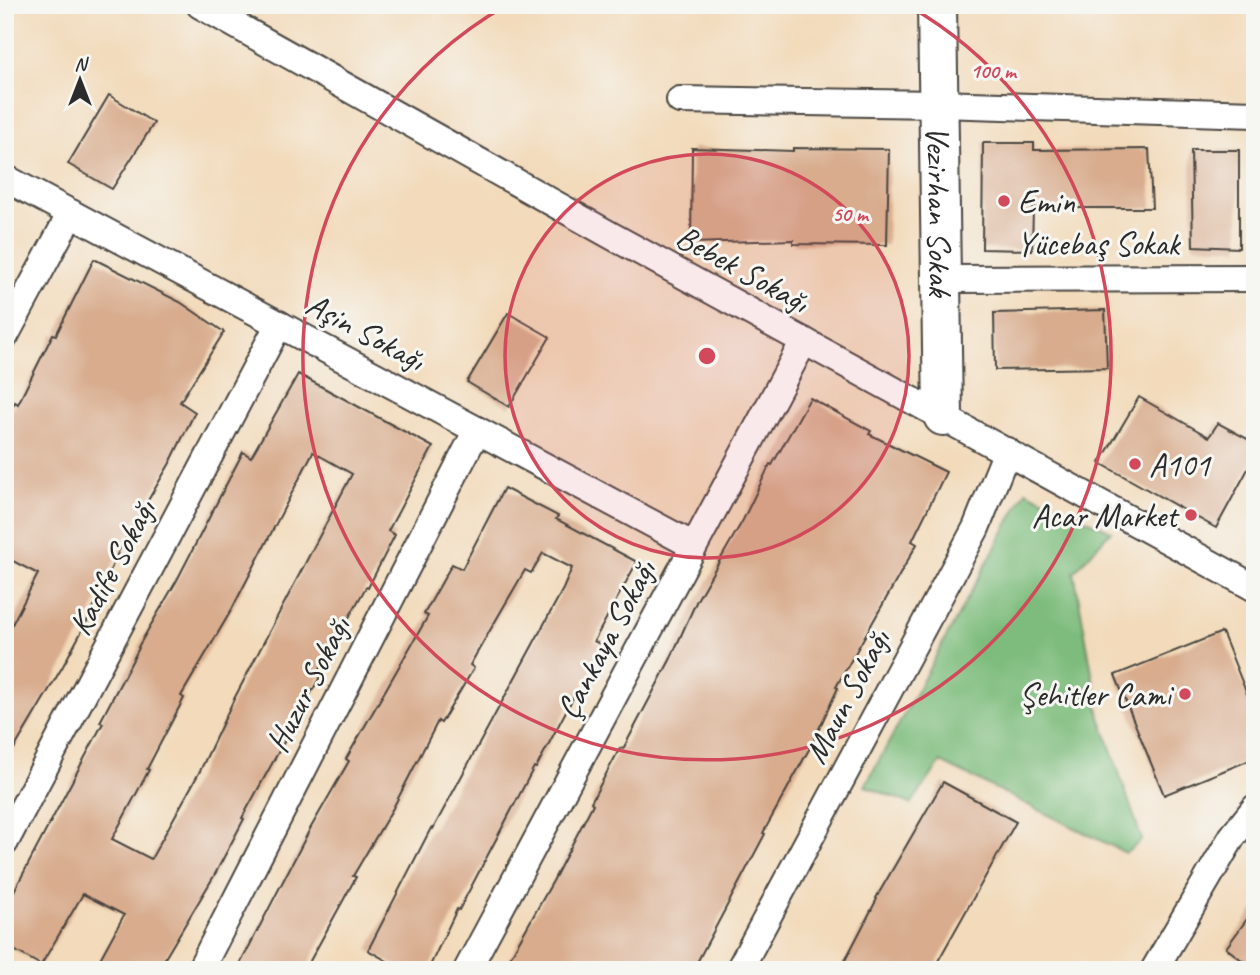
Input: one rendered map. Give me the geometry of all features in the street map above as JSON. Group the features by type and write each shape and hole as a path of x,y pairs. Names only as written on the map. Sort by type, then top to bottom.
{"street":[{"name":"Bebek Sokağı","path":"200,5 612,236 1255,587"},
{"name":"Vezirhan Sokak","path":"937,5 943,416"},
{"path":"680,100 939,104 1255,114"},
{"name":"Aşin Sokağı","path":"5,178 694,546"},
{"path":"5,336 71,213"},
{"name":"Yücebaş Sokak","path":"941,279 1255,278"},
{"name":"Kadife Sokağı","path":"5,842 279,324"},
{"name":"Çankaya Sokağı","path":"467,970 804,341"},
{"name":"Huzur Sokağı","path":"200,970 477,430"},
{"name":"Maun Sokağı","path":"739,970 976,528 1007,451"},
{"path":"1154,970 1232,837 1255,808"}],"green space":[{"path":"1026,491 1111,531 1074,572 1100,717 1142,840 1126,853 941,762 911,804 865,786"}],"building":[{"path":"109,95 154,123 112,189 68,164"},
{"path":"983,143 1034,143 1034,150 1149,149 1152,208 1033,208 1032,250 982,249"},
{"path":"692,148 793,151 793,148 889,149 887,245 793,244 793,240 691,243"},
{"path":"1191,150 1239,150 1239,248 1193,246"},
{"path":"94,259 180,302 224,332 180,402 195,412 170,463 120,548 92,612 63,666 5,764 5,638 38,574 5,557 5,420 15,402 18,404"},
{"path":"1105,310 1107,368 995,370 994,313"},
{"path":"508,313 550,337 509,407 467,382"},
{"path":"298,374 433,447 388,531 395,535 368,588 366,587 318,673 321,675 242,818 244,819 214,876 158,970 94,970 124,915 83,894 41,965 5,945 5,908 103,723 100,722 138,647 177,580 243,452 251,457","holes":["313,452 352,474 234,699 200,771 151,859 112,839 184,698 181,696 232,609"]},
{"path":"1139,397 1209,437 1218,423 1255,443 1255,456 1216,528 1100,463"},
{"path":"810,398 871,431 869,434 946,472 912,541 917,544 836,687 838,688 812,744 693,970 503,970 553,881 620,748 623,749 670,660 697,600 743,520 770,464 772,465"},
{"path":"504,488 637,562 594,641 604,646 536,768 534,767 459,910 457,909 428,970 403,970 368,950 431,828 433,829 563,589 572,568 543,553 531,573 525,570 470,665 474,668 441,723 438,721 305,970 237,970 310,829 349,761 346,759 428,616 424,614 452,564 462,569"},
{"name":"Şehitler Cami","path":"1222,632 1255,714 1255,758 1164,795 1115,675"},
{"path":"943,782 1016,822 933,970 840,970 876,898"},
{"path":"1255,908 1255,970 1226,948"}],"place":[{"name":"Emin","path":"1004,201"},
{"name":"A101","path":"1135,464"},
{"name":"Acar Market","path":"1191,515"},
{"name":"Şehitler Cami","path":"1185,694"}]}
